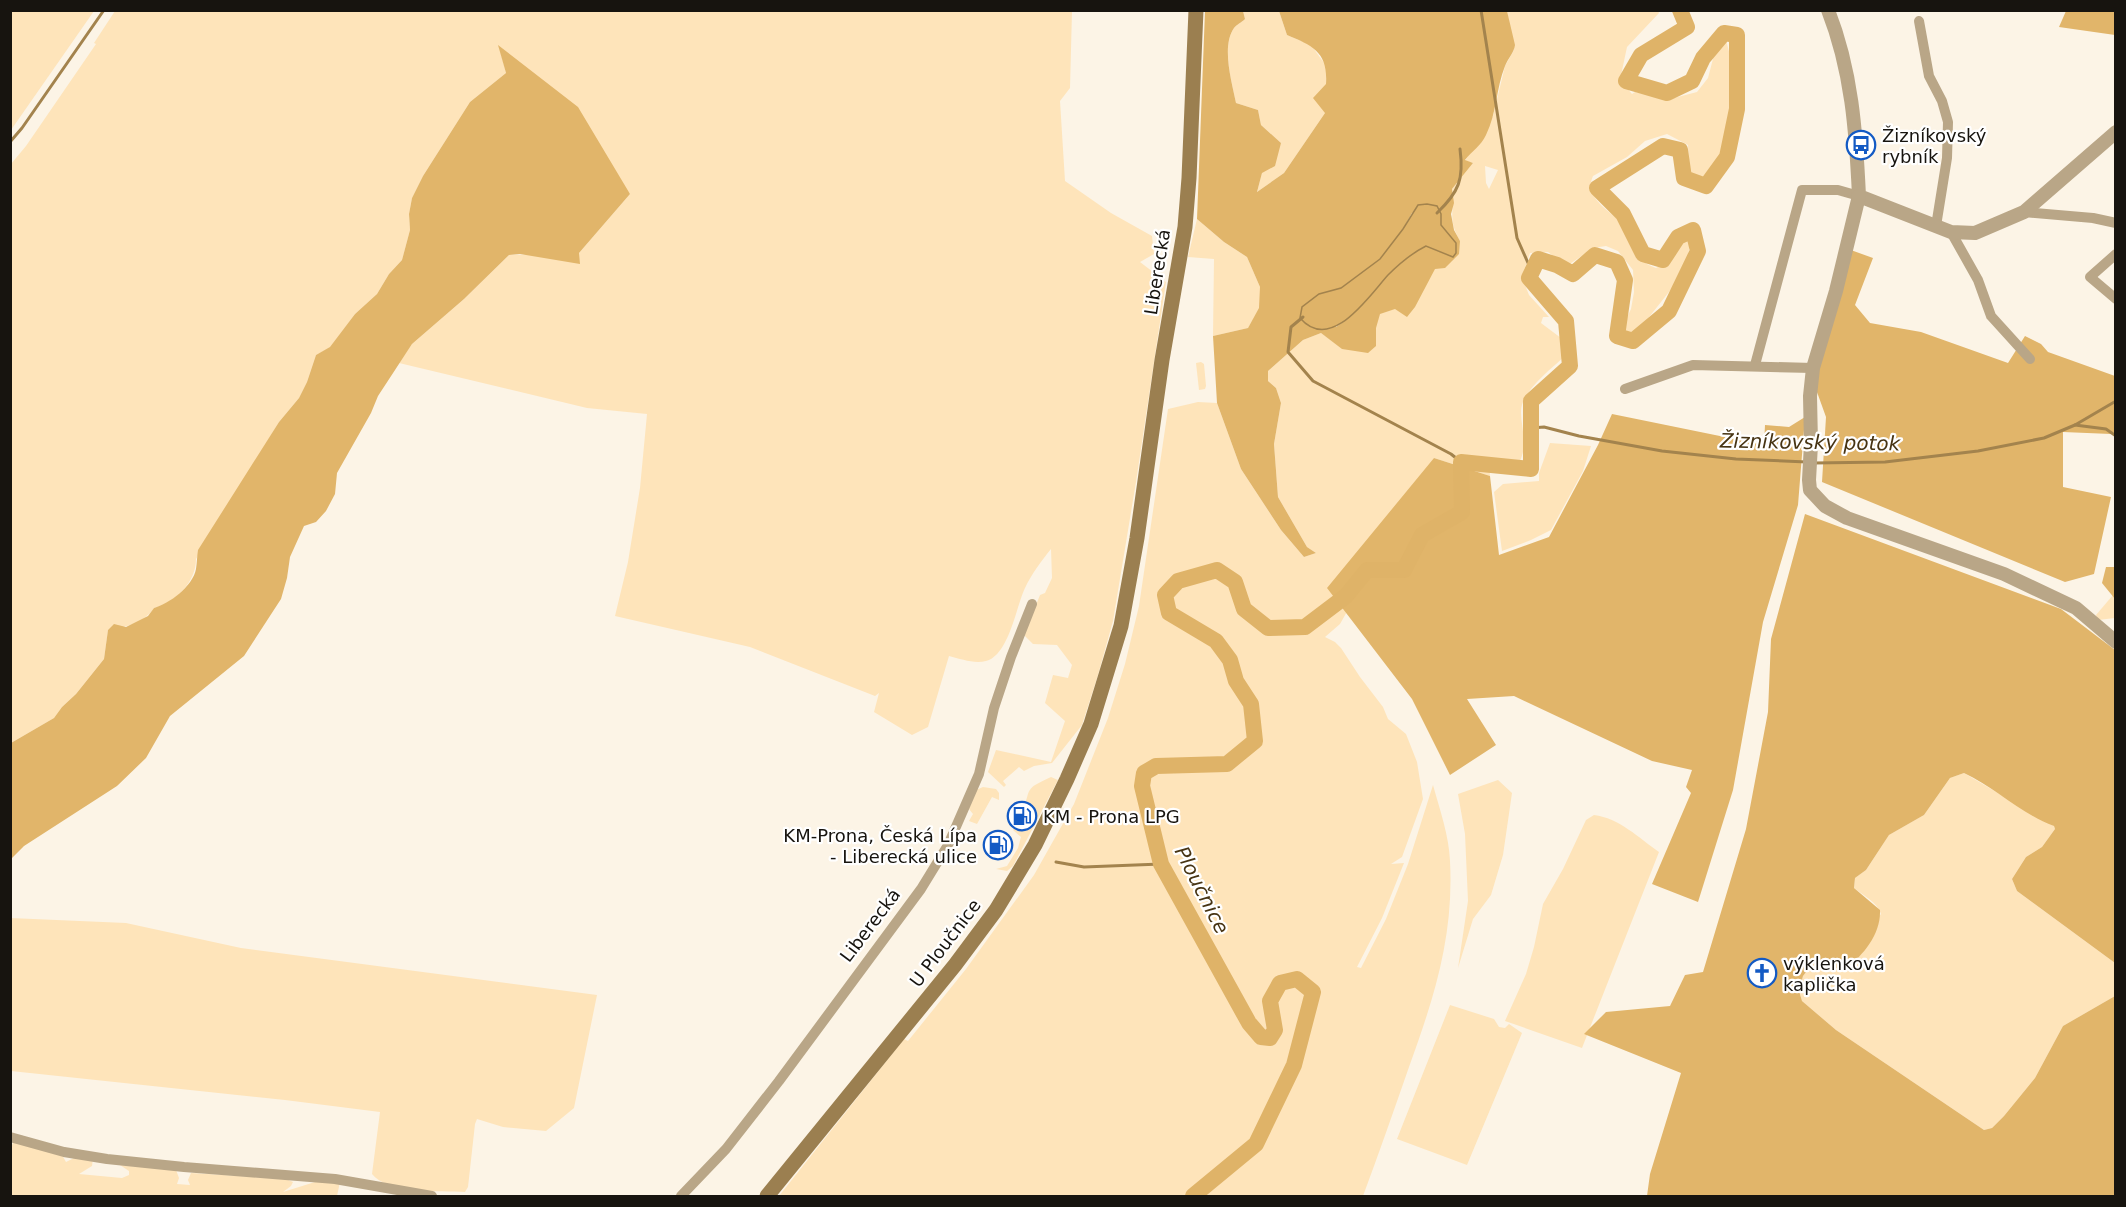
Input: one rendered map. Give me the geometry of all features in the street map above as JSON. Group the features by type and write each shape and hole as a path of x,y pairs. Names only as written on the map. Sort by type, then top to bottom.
{"main road":[{"name":"Liberecká","path":"1105,683 1121,626 1137,538 1162,360 1185,227 1190,178 1196,10"},
{"name":"U Ploučnice","path":"768,1197 955,965 1012,886 1035,846 1067,779 1091,724 1105,683"}],"street":[{"path":"1828,10 1841,49 1855,118 1859,196 1836,291 1813,368 1810,396 1810,490 1825,506 1847,518 1950,554 2026,584 2076,608 2115,642"},
{"path":"1919,21 1929,76 1942,101 1948,122 1947,158 1936,226"},
{"path":"1755,365 1802,190 1838,190 1951,232 1975,233 2024,212 2115,132"},
{"path":"2024,212 2093,218 2115,223"},
{"path":"1951,232 1978,280 1991,316 2030,359"},
{"path":"2115,255 2091,277 2115,299"},
{"path":"1625,389 1693,365 1813,368"},
{"name":"Liberecká","path":"681,1197 726,1149 778,1081 921,890 948,845 979,774 994,708 1032,604"},
{"path":"10,1137 64,1152 107,1159 335,1179 432,1197"}],"shaded area":[{"path":"10,11 94,11 11,130"},
{"path":"115,11 1072,11 1070,88 1060,101 1065,181 1111,213 1152,236 1154,254 1140,262 1166,282 1113,621 1082,725 1052,763 1034,766 1024,771 1019,767 1003,781 1006,785 1004,787 988,772 996,750 1051,762 1065,721 1045,703 1053,675 1068,678 1072,665 1057,645 1033,644 1024,635 1040,595 1045,593 1052,578 1051,549 1027,583 1001,650 994,657 981,662 949,656 928,727 912,735 874,712 879,693 875,696 750,647 615,616 628,562 640,488 647,414 587,408 399,363 412,344 464,299 509,255 579,253 630,194 499,46 506,73 470,102 423,176 412,198 409,214 410,230 402,260 389,274 377,294 355,314 330,348 316,355 299,398 279,422 196,559 193,576 189,583 177,596 154,608 140,621 108,630 104,659 76,694 54,718 11,743 11,164 26,146 96,44 94,43"},
{"path":"1205,11 1243,11 1245,19 1234,28 1228,44 1230,75 1236,103 1258,110 1261,125 1281,143 1275,166 1262,173 1257,192 1284,173 1325,113 1313,98 1326,84 1325,65 1322,58 1312,47 1287,35 1279,11 1507,11 1515,45 1502,74 1486,135 1465,160 1473,163 1452,189 1454,203 1451,214 1454,230 1460,241 1459,254 1445,268 1435,269 1415,307 1407,317 1395,309 1380,314 1376,328 1376,346 1368,353 1342,349 1321,333 1303,340 1268,371 1268,381 1276,388 1281,403 1274,444 1278,497 1307,547 1316,553 1304,557 1281,530 1241,469 1217,403 1213,336 1248,328 1259,308 1260,287 1247,257 1224,242 1197,219","holes":["1437,206 1441,214 1441,225 1456,243 1435,244 1423,247 1411,254 1399,263 1358,308 1336,327 1319,294 1341,288 1380,259 1412,213"]},
{"path":"1243,11 1279,11 1287,35 1311,45 1327,67 1325,113 1284,173 1257,192 1262,173 1281,143 1261,125 1258,110 1236,103 1230,75 1228,44 1234,28 1245,19"},
{"path":"1507,11 1658,11 1659,13 1627,47 1620,80 1632,94 1635,92 1670,99 1697,92 1708,78 1714,55 1726,40 1731,59 1729,140 1701,184 1696,183 1689,170 1688,145 1667,134 1645,141 1627,157 1593,176 1592,192 1596,199 1626,228 1637,255 1647,264 1656,268 1668,262 1686,237 1691,241 1684,273 1638,331 1623,335 1620,332 1631,309 1634,292 1633,270 1618,251 1606,246 1593,248 1567,266 1548,252 1530,253 1522,277 1529,295 1549,317 1543,317 1541,323 1561,338 1565,356 1536,383 1523,402 1521,415 1524,446 1519,463 1493,465 1489,461 1490,476 1434,458 1340,624 1325,637 1341,648 1383,707 1388,719 1406,734 1417,762 1423,799 1402,857 1391,864 1404,863 1382,918 1357,967 1361,968 1386,919 1408,864 1433,785 1446,833 1450,861 1449,915 1434,991 1363,1196 779,1196 904,1039 908,1041 966,969 1034,875 1074,804 1108,718 1125,664 1139,606 1168,409 1198,402 1217,403 1241,469 1281,530 1304,557 1316,553 1307,547 1278,497 1274,444 1281,403 1276,388 1268,381 1268,371 1303,340 1321,333 1342,348 1364,304 1460,241 1453,221 1452,189 1473,163 1465,161 1493,116 1505,66 1514,50","holes":["1485,166 1498,170 1489,189 1486,183"]},
{"path":"2066,11 2115,11 2115,35 2059,27"},
{"path":"498,45 578,107 630,194 579,253 580,264 520,254 509,255 464,299 412,344 378,396 371,413 337,473 335,494 326,511 316,522 304,526 290,557 281,599 244,656 170,716 146,758 117,786 24,846 11,859 11,743 54,718 76,694 104,659 108,630 114,624 126,627 148,616 154,608 173,598 190,582 196,569 198,550 279,422 299,398 316,355 330,347 355,314 377,294 389,274 402,260 410,230 409,214 412,198 423,176 470,102 506,73"},
{"path":"1418,205 1437,206 1441,214 1441,225 1456,243 1456,253 1453,257 1426,246 1411,255 1388,275 1349,318 1336,326 1324,329 1312,327 1300,318 1302,307 1319,294 1341,288 1380,259"},
{"path":"1197,219 1224,242 1247,257 1260,287 1260,308 1248,328 1213,336 1214,259 1188,257"},
{"path":"1848,249 1873,258 1855,305 1870,323 1921,332 2008,363 2025,336 2041,344 2048,352 2115,376 2115,432 2111,434 2063,432 2063,487 2111,497 2094,574 2065,582 1822,482 1826,417 1813,381"},
{"path":"1196,363 1204,364 1206,386 1205,389 1199,390"},
{"path":"1612,414 1764,445 1765,425 1789,427 1805,417 1798,505 1763,622 1733,790 1698,902 1652,884 1691,793 1686,787 1692,770 1652,761 1514,696 1467,699 1496,745 1450,775 1412,699 1327,588 1434,458 1490,476 1499,555 1549,537"},
{"path":"1550,443 1591,446 1583,471 1551,530 1502,551 1494,492 1503,484 1539,481 1539,473"},
{"path":"1805,514 2061,609 2115,650 2115,963 2017,891 2012,879 2026,857 2042,847 2055,829 2054,826 2031,815 1964,773 1950,778 1924,815 1889,835 1866,870 1855,878 1854,888 1880,910 1878,927 1865,950 1847,968 1835,968 1822,961 1812,964 1803,976 1799,991 1802,1001 1836,1030 1984,1130 1992,1128 2004,1116 2035,1078 2063,1026 2115,996 2115,1196 1647,1196 1650,1174 1681,1073 1584,1034 1606,1012 1670,1006 1685,975 1703,972 1746,829 1768,712 1771,639"},
{"path":"2106,567 2115,567 2115,599 2102,583"},
{"path":"2113,595 2115,618 2098,620 2096,615"},
{"path":"1964,773 2054,826 2055,829 2042,847 2026,857 2012,879 2017,891 2115,963 2115,996 2063,1026 2035,1078 2004,1116 1992,1128 1984,1130 1836,1030 1802,1001 1799,991 1803,976 1812,963 1822,961 1835,968 1881,914 1874,903 1854,888 1855,878 1866,870 1889,835 1924,815 1950,778"},
{"path":"1051,777 1058,780 1013,866 1007,871 996,869 1007,866 1018,848 1021,837 1013,830 1017,822 1024,826 1029,817 1022,813 1030,790 1036,784"},
{"path":"1498,780 1512,793 1503,855 1491,895 1473,919 1458,968 1468,901 1465,834 1458,794"},
{"path":"983,787 996,789 999,793 999,800 992,797 977,824 969,821 973,814 969,809 976,790"},
{"path":"1594,815 1620,824 1659,852 1582,1048 1505,1021 1526,974 1543,904 1563,869 1586,820"},
{"path":"10,918 126,923 241,948 597,995 574,1108 546,1131 503,1127 477,1119 468,1187 465,1192 429,1191 389,1185 372,1174 380,1112 11,1071"},
{"path":"1450,1005 1494,1019 1499,1027 1505,1028 1509,1024 1522,1033 1467,1165 1397,1139"},
{"path":"14,1141 62,1155 66,1162 78,1156 93,1158 92,1166 79,1174 122,1178 129,1175 129,1171 120,1165 176,1170 179,1178 177,1184 190,1185 188,1180 191,1173 286,1179 293,1182 283,1192 315,1182 340,1182 337,1196 11,1196 11,1147"}],"waterway":[{"path":"10,142 104,10"},
{"path":"1481,10 1517,238 1532,272"},
{"name":"Ploučnice","path":"1193,1196 1256,1144 1294,1065 1313,992 1297,979 1280,983 1270,1001 1275,1030 1270,1038 1261,1037 1249,1023 1161,864 1142,786 1144,773 1156,766 1227,764 1255,741 1251,704 1236,681 1230,660 1216,641 1169,613 1165,595 1178,581 1217,570 1235,582 1244,609 1268,628 1305,627 1346,596 1367,570 1404,570 1422,535 1462,512 1461,462 1531,469 1531,401 1570,366 1566,321 1529,278 1538,259 1557,265 1573,274 1595,255 1617,262 1625,280 1617,336 1633,341 1669,311 1698,251 1693,230 1678,237 1663,260 1643,254 1623,214 1597,188 1663,146 1680,150 1684,178 1706,186 1727,157 1737,109 1737,35 1724,33 1703,58 1692,81 1667,93 1626,81 1641,55 1687,27 1680,10"},
{"path":"1437,213 1458,184 1461,169 1460,149"},
{"path":"1303,317 1291,327 1288,352 1313,381 1451,454 1461,462"},
{"name":"Žizníkovský potok","path":"1814,463 1885,462 1978,451 2044,438 2075,425 2116,401"},
{"path":"2075,425 2106,429 2116,436"},
{"name":"Žizníkovský potok","path":"1532,428 1544,427 1579,436 1662,451 1736,459 1807,462"},
{"path":"1056,862 1084,867 1161,864"}],"place":[{"name":"Žizníkovský rybník","path":"1861,145"},
{"name":"KM - Prona LPG","path":"1022,816"},
{"name":"KM-Prona, Česká Lípa - Liberecká ulice","path":"998,845"},
{"name":"výklenková kaplička","path":"1762,973"}]}
